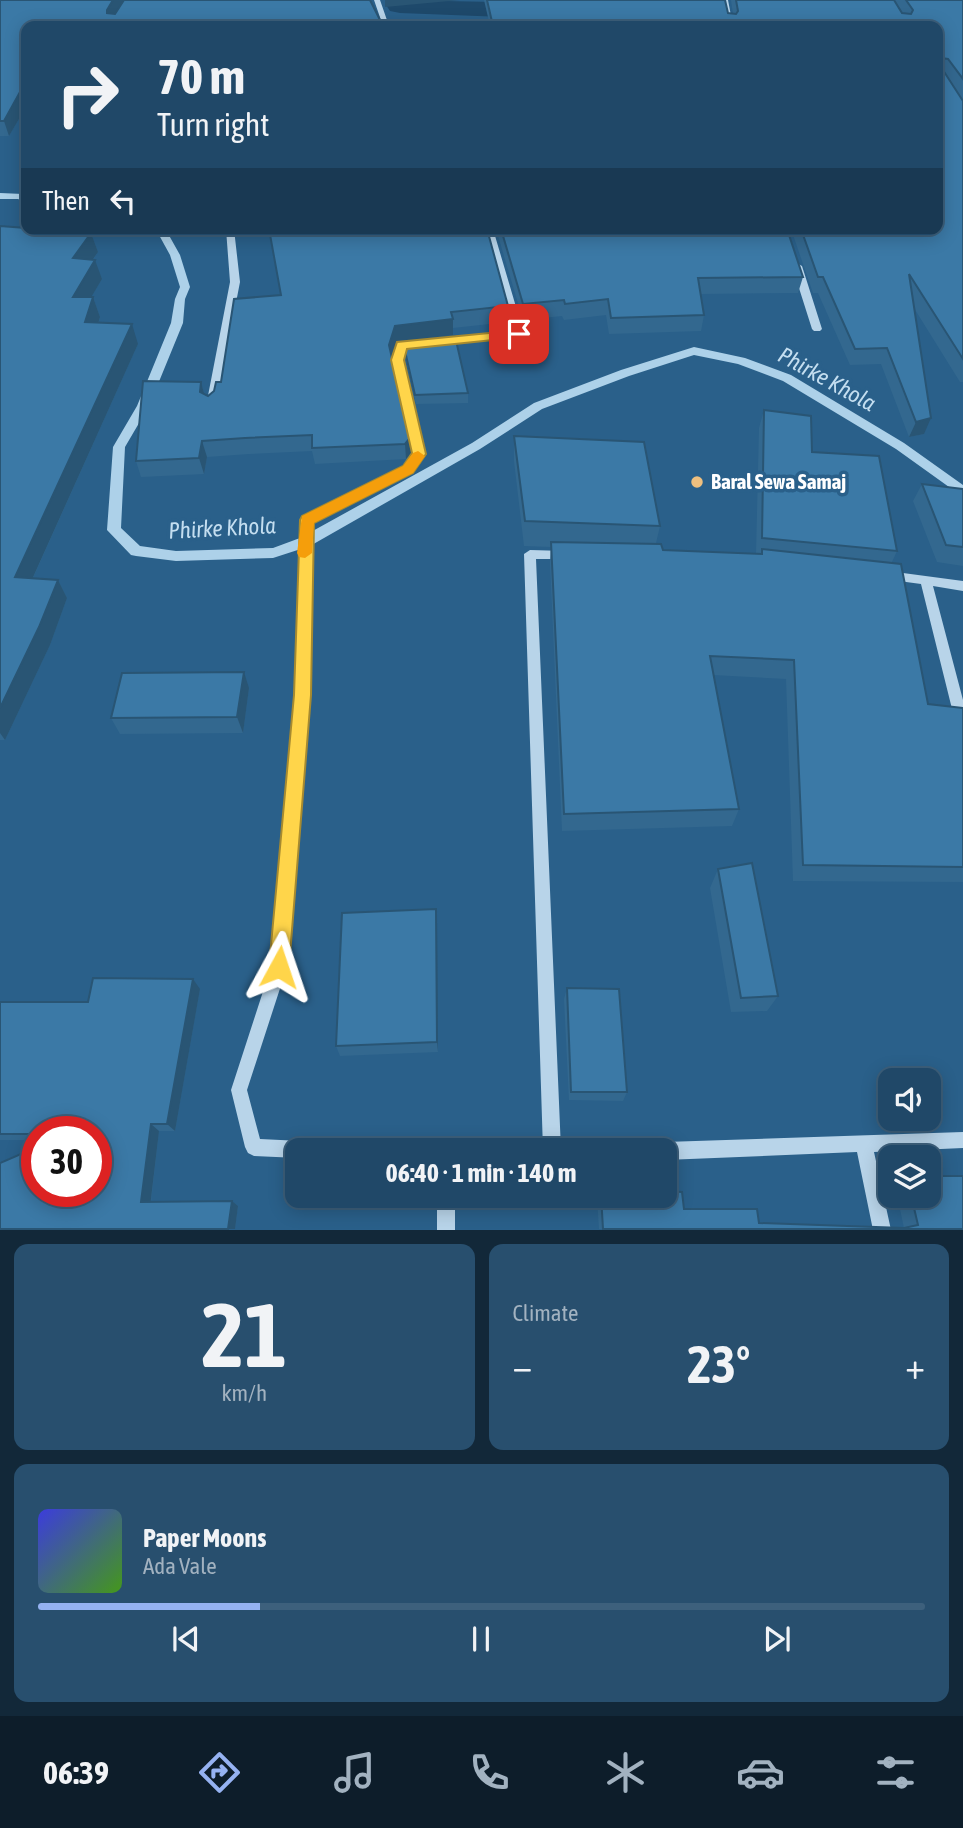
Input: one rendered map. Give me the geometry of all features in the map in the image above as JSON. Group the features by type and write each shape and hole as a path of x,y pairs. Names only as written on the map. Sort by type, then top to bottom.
{"street":[{"path":"377,0 384,21"},
{"path":"725,0 729,21"},
{"path":"211,406 235,282 231,235"},
{"path":"285,1149 254,1147 239,1090 279,967 303,695 307,520 408,470 419,454 398,360 402,345 519,334 491,235"},
{"path":"793,254 817,329"},
{"path":"552,1138 530,554 583,555"},
{"path":"871,574 963,586"},
{"path":"926,580 963,725"},
{"path":"677,1151 963,1140"},
{"path":"864,1143 882,1230"},
{"path":"446,1230 447,1208"}],"building":[{"path":"0,0 113,0 107,13 115,14 124,0 370,0 380,21 21,21 21,92 4,121 0,121"},
{"path":"487,0 725,0 728,13 736,14 736,0 894,0 902,13 911,14 913,10 906,0 963,0 963,79 948,59 943,58 943,21 492,21"},
{"path":"943,70 963,101 963,359 909,274 931,418 916,422 887,348 855,349 823,277 818,277 803,235 943,235"},
{"path":"0,226 21,228 21,235 90,235 73,258 95,260 73,297 93,297 85,322 132,324 15,577 58,580 0,708"},
{"path":"270,235 489,235 508,306 451,312 453,319 395,326 389,345 410,438 405,444 312,448 312,435 245,438 202,441 199,458 136,461 143,381 201,382 200,392 208,396 214,391 216,382 221,382 234,299 281,295"},
{"path":"503,235 789,235 803,277 698,278 704,315 611,318 608,299 565,304 564,300 523,304"},
{"path":"455,336 468,393 415,395 405,351 407,341"},
{"path":"764,410 811,416 812,452 879,456 897,551 762,538"},
{"path":"514,436 644,442 660,526 525,521"},
{"path":"922,484 963,489 963,547 946,545"},
{"path":"551,542 661,544 663,550 762,554 762,549 901,564 928,704 963,708 963,867 803,865 794,660 710,656 739,809 564,814"},
{"path":"244,672 237,717 111,718 122,673"},
{"path":"752,863 778,996 741,998 718,869"},
{"path":"436,909 437,1042 336,1046 342,913"},
{"path":"93,978 193,979 167,1124 151,1124 141,1202 232,1201 228,1229 0,1229 0,1163 21,1154 21,1207 112,1207 112,1116 21,1116 21,1134 0,1134 0,1002 88,1002"},
{"path":"567,988 619,989 627,1092 571,1092"},
{"path":"941,1176 963,1176 963,1229 603,1229 602,1208 677,1208 677,1192 682,1192 684,1209 757,1209 759,1223 904,1228 918,1225 914,1208 941,1208"}],"waterway":[{"path":"400,5 553,11"},
{"name":"Phirke Khola","path":"0,196 21,196"},
{"name":"Phirke Khola","path":"164,235 175,255 185,287 180,299 177,323 143,406 119,447 114,530 136,551 176,556 273,553 305,542 476,446 538,406 625,373 694,351 741,361 787,378 900,446 963,492"}],"slow traffic":[{"path":"305,553 307,520 408,470 418,456"}],"place":[{"name":"Baral Sewa Samaj","path":"697,482"}],"route":[{"path":"279,967 303,695 307,520 408,470 419,454 398,360 402,345 519,334"}]}
